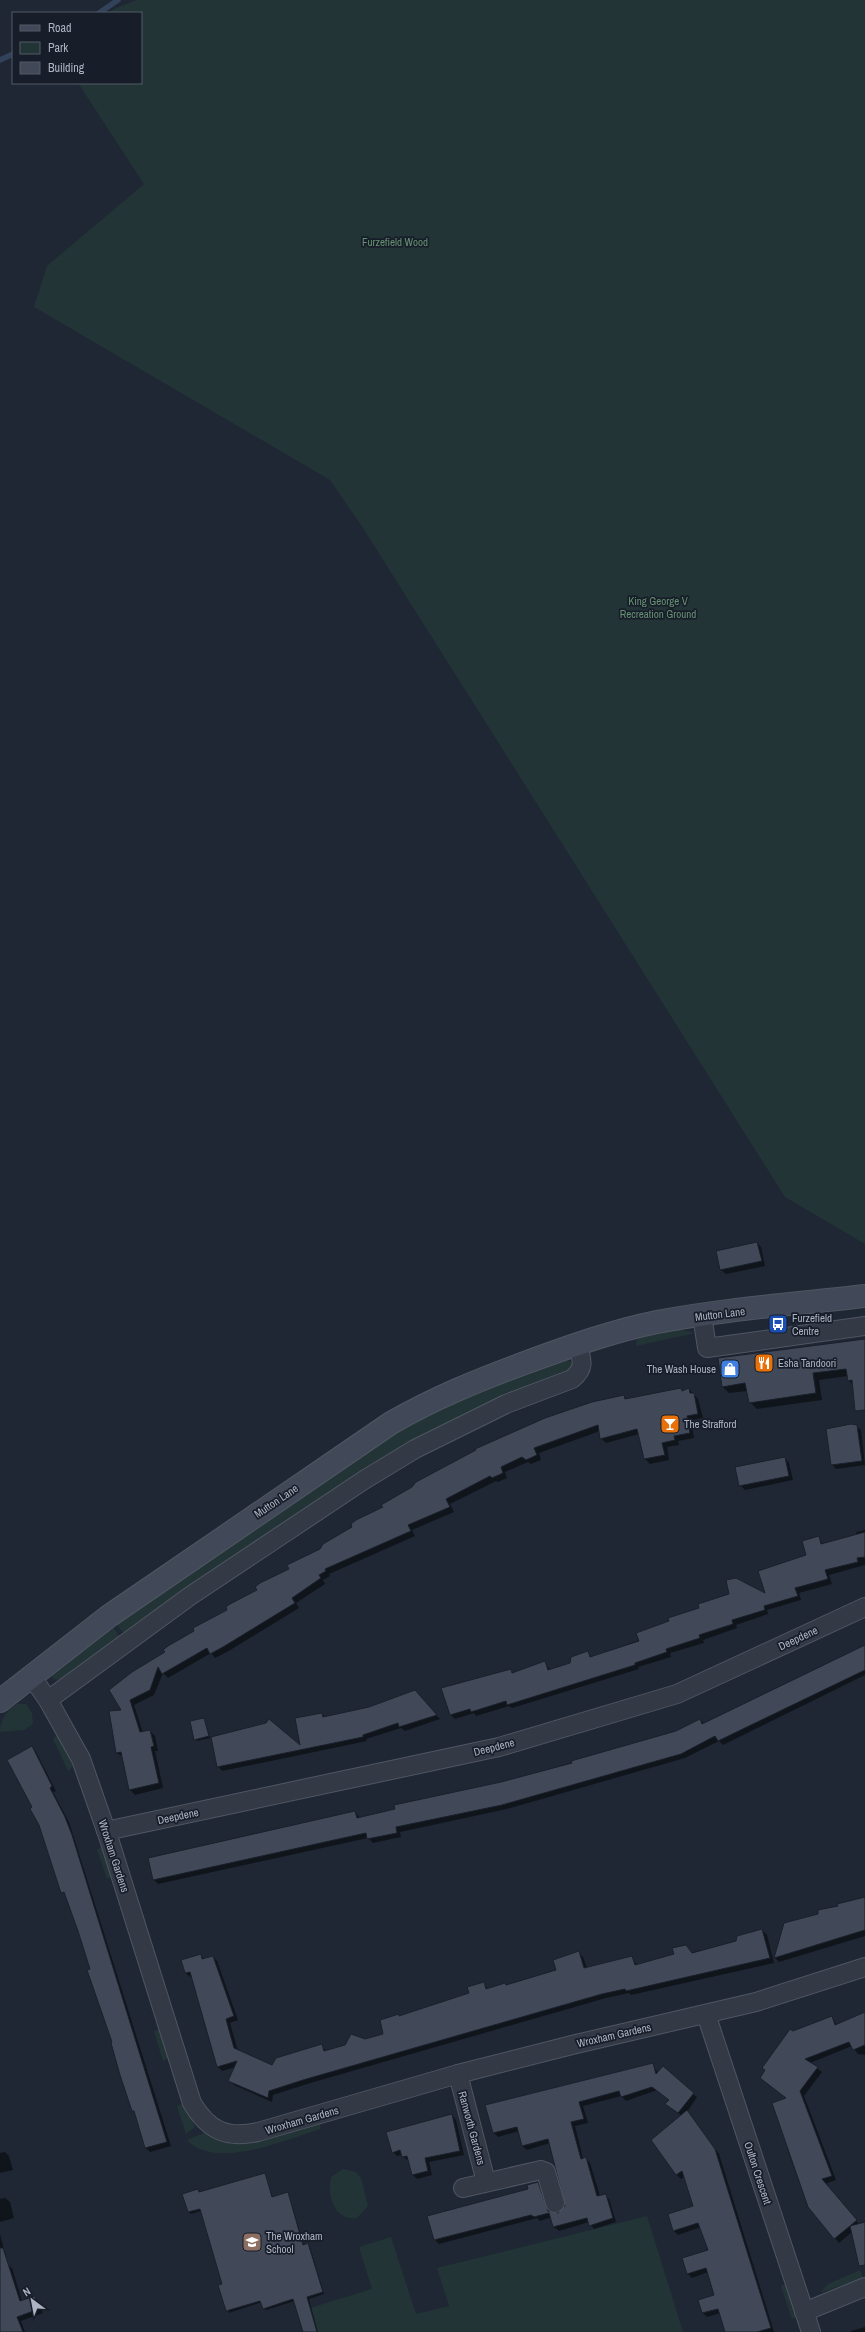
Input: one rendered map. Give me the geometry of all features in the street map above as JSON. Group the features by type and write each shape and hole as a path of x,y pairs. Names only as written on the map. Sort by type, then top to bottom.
{"main road":[{"name":"Mutton Lane","path":"0,1701 30,1676 116,1611 391,1423 429,1401 463,1386 577,1344 651,1324 702,1316 865,1296"}],"street":[{"path":"702,1316 707,1348 865,1326"},
{"path":"48,1700 190,1596 402,1457 461,1425 506,1404 572,1379 580,1373 583,1365 577,1344"},
{"name":"Deepdene","path":"106,1831 499,1747 677,1694 865,1607"},
{"name":"Wroxham Gardens","path":"30,1676 48,1700 81,1759 106,1831 189,2096 199,2115 208,2124 223,2132 247,2135 458,2074 788,1993 865,1967"},
{"name":"Oulton Crescent","path":"706,2014 811,2332"},
{"name":"Ranworth Gardens","path":"458,2074 486,2182"},
{"path":"463,2188 541,2170 546,2172 555,2203"},
{"path":"804,2312 865,2287"}],"green space":[{"path":"137,0 865,0 865,1244 785,1197 363,528 330,480 34,307 47,266 144,184 79,84 142,84 142,12 110,12"},
{"path":"679,1329 695,1333 636,1346 637,1340 643,1336"},
{"path":"566,1359 572,1363 570,1371 509,1394 124,1634 116,1623 416,1419 471,1393"},
{"path":"112,1626 120,1637 60,1680 53,1679 51,1674"},
{"path":"17,1704 26,1704 32,1713 33,1724 24,1730 0,1732 1,1723 5,1716 10,1709"},
{"path":"56,1736 59,1737 73,1766 68,1771 53,1739"},
{"path":"104,1845 113,1876 107,1879 97,1850"},
{"path":"161,2029 169,2057 163,2061 154,2031"},
{"path":"184,2103 195,2127 186,2134 177,2106"},
{"path":"319,2122 321,2129 271,2145 233,2153 215,2153 199,2149 187,2140 204,2133 218,2140 232,2143 246,2143 276,2136"},
{"path":"343,2169 356,2172 361,2178 368,2206 357,2218 343,2216 334,2206 331,2199 331,2177"},
{"path":"647,2216 683,2332 317,2332 310,2308 372,2289 359,2247 391,2237 416,2314 449,2306 437,2268"},
{"path":"860,2270 863,2278 820,2293 828,2284"},
{"path":"788,2283 799,2316 792,2319 781,2286"}],"building":[{"path":"757,1242 762,1261 720,1270 716,1251"},
{"path":"865,1339 865,1410 855,1411 852,1380 848,1381 846,1369 813,1373 816,1393 749,1403 745,1383 722,1387 718,1358"},
{"path":"681,1388 682,1391 689,1388 690,1393 694,1393 698,1414 687,1416 690,1433 674,1436 675,1440 662,1443 665,1455 644,1459 637,1429 600,1439 598,1425 534,1448 537,1455 526,1460 522,1457 501,1467 503,1473 492,1478 490,1476 446,1499 450,1507 408,1525 411,1531 325,1569 326,1571 319,1575 321,1578 292,1598 295,1603 223,1647 210,1654 207,1648 162,1674 158,1667 150,1690 130,1700 140,1732 150,1730 154,1746 151,1747 159,1783 129,1790 121,1752 116,1753 109,1711 121,1710 109,1690 132,1672 165,1652 163,1650 168,1646 194,1631 193,1628 227,1610 226,1607 230,1604 257,1590 255,1587 260,1583 289,1569 287,1565 320,1549 323,1544 352,1527 351,1524 356,1520 383,1507 381,1505 412,1487 416,1482 476,1450 475,1449 545,1418 592,1402 624,1395 625,1399"},
{"path":"851,1424 857,1425 862,1461 831,1465 826,1429"},
{"path":"785,1457 789,1476 739,1486 735,1467"},
{"path":"865,1532 865,1557 857,1558 858,1562 825,1570 828,1579 795,1588 798,1596 764,1606 765,1610 732,1620 733,1624 699,1635 700,1638 666,1649 667,1652 635,1663 635,1665 507,1705 506,1701 471,1712 470,1709 450,1715 441,1688 511,1669 512,1673 545,1661 548,1670 570,1663 571,1657 588,1651 590,1657 639,1641 636,1633 669,1621 668,1618 699,1608 698,1604 729,1594 726,1580 736,1578 765,1593 758,1571 806,1555 802,1541 819,1536 821,1544"},
{"path":"865,1645 865,1670 718,1741 715,1736 681,1754 502,1805 396,1827 397,1833 367,1839 366,1833 153,1880 148,1858 355,1811 357,1818 395,1809 394,1805 501,1782 572,1763 571,1761 676,1731 700,1719 702,1724"},
{"path":"415,1690 437,1715 399,1727 398,1723 363,1735 363,1737 217,1767 211,1737 266,1723 269,1719 300,1745 295,1718 322,1713 323,1717 369,1707"},
{"path":"204,1718 209,1736 194,1740 190,1721"},
{"path":"32,1746 52,1786 50,1788 65,1817 72,1835 167,2142 145,2148 134,2111 132,2111 120,2075 111,2043 112,2042 87,1970 90,1969 78,1931 64,1892 61,1893 39,1825 30,1809 32,1807 7,1760"},
{"path":"865,1897 865,1930 774,1958 784,1923 818,1914 818,1910 838,1906 837,1904"},
{"path":"762,1929 770,1958 626,1991 625,1989 602,1994 303,2080 269,2091 268,2098 228,2081 237,2061 217,2067 190,1972 185,1973 181,1960 201,1954 202,1959 213,1956 234,2016 226,2019 234,2048 272,2065 276,2058 322,2044 324,2051 345,2045 351,2034 365,2039 383,2034 380,2020 399,2014 399,2016 469,1993 467,1987 484,1982 486,1989 505,1983 506,1985 556,1970 553,1960 579,1951 584,1968 632,1956 635,1965 674,1954 672,1948 686,1945 692,1953 736,1941 737,1936"},
{"path":"865,2012 865,2045 853,2050 849,2042 805,2059 818,2067 800,2091 832,2176 822,2179 857,2220 834,2239 808,2207 772,2103 786,2098 760,2078 765,2070 762,2068 790,2029 793,2031 832,2016 835,2025"},
{"path":"653,2063 656,2074 663,2066 694,2093 678,2113 665,2104 669,2100 652,2087 621,2097 619,2091 579,2102 584,2119 571,2122 581,2159 586,2157 597,2196 606,2194 613,2218 589,2226 587,2218 553,2227 549,2213 534,2217 531,2215 434,2240 427,2216 528,2189 527,2185 538,2182 548,2211 558,2213 565,2206 548,2139 522,2146 517,2127 493,2133 485,2105"},
{"path":"687,2110 715,2149 771,2328 757,2332 725,2332 718,2309 702,2313 698,2300 714,2295 706,2268 687,2274 682,2258 708,2250 698,2223 673,2231 668,2214 693,2206 682,2171 676,2175 651,2140"},
{"path":"452,2114 460,2151 425,2158 428,2171 412,2175 407,2156 402,2157 400,2150 392,2153 386,2132"},
{"path":"265,2173 272,2197 288,2192 303,2245 308,2243 323,2292 307,2297 317,2332 303,2332 293,2299 263,2309 260,2301 226,2311 218,2285 222,2284 200,2209 188,2212 182,2194 198,2189 199,2192"},
{"path":"865,2222 865,2265 859,2266 850,2226"},
{"path":"0,2248 3,2248 20,2301 35,2296 39,2309 17,2317 23,2332 0,2332"}],"waterway":[{"path":"100,12 118,0"},
{"path":"0,60 12,54"}],"place":[{"name":"Furzefield Centre","path":"778,1324"},
{"name":"Esha Tandoori","path":"764,1363"},
{"name":"The Wash House","path":"730,1369"},
{"name":"The Strafford","path":"670,1424"},
{"name":"The Wroxham School","path":"252,2242"}],"park label":[{"name":"Furzefield Wood","path":"395,242"},
{"name":"King George V Recreation Ground","path":"658,607"}]}
